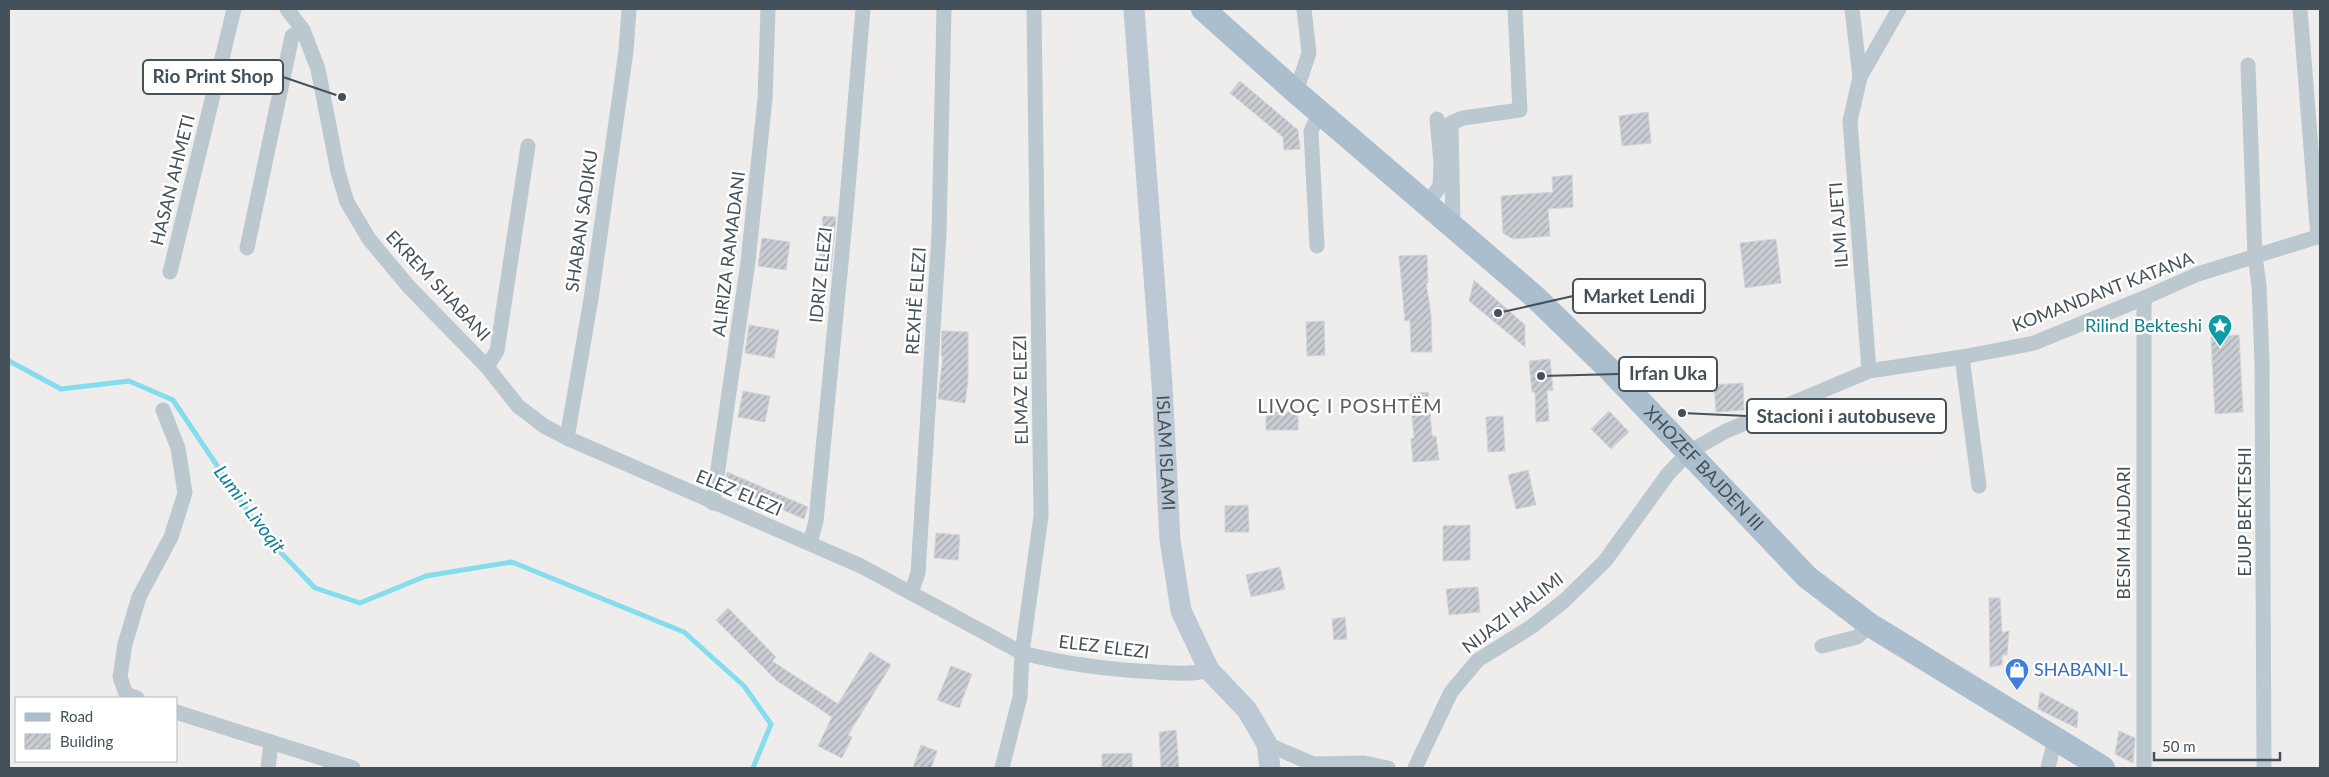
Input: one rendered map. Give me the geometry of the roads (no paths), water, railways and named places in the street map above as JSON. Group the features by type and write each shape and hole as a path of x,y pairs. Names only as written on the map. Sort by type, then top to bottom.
{"main road":[{"name":"XHOZEF BAJDEN III","path":"1203,9 1320,113 1535,297 1611,371 1807,577 1870,625 2102,768"}],"street":[{"name":"HASAN AHMETI","path":"170,272 234,9"},
{"name":"EKREM SHABANI","path":"287,9 303,30 318,69 338,172 347,202 369,239 487,367"},
{"name":"SHABAN SADIKU","path":"567,438 591,299 626,51 629,9"},
{"name":"ALIRIZA RAMADANI","path":"713,503 749,253 765,100 768,9"},
{"name":"IDRIZ ELEZI","path":"810,543 816,521 846,211 863,9"},
{"name":"REXHË ELEZI","path":"910,593 918,573 939,234 944,9"},
{"name":"ELMAZ ELEZI","path":"1002,768 1020,697 1022,653 1041,516 1034,9"},
{"name":"ISLAM ISLAMI","path":"1134,9 1162,384 1170,540 1181,611 1209,670 1247,710 1267,744"},
{"path":"1296,92 1309,53 1304,9"},
{"path":"1453,225 1451,123 1463,118 1520,110 1515,9"},
{"name":"ILMI AJETI","path":"1852,9 1860,77"},
{"name":"ILMI AJETI","path":"1869,371 1850,121 1860,77 1899,9"},
{"name":"KOMANDANT KATANA","path":"1689,452 1726,431 1869,371 1962,357 2034,343 2198,274 2319,236 2300,9"},
{"path":"247,248 292,36 303,30"},
{"path":"2248,65 2255,256"},
{"path":"1317,246 1310,131 1320,113"},
{"path":"1426,204 1440,186 1441,163 1437,119"},
{"path":"487,367 497,351 528,146"},
{"name":"EJUP BEKTESHI","path":"2255,256 2259,285 2262,362 2264,768"},
{"name":"BESIM HAJDARI","path":"2144,298 2144,768"},
{"path":"1962,357 1978,486"},
{"name":"ELEZ ELEZI","path":"487,367 518,406 544,426 713,503 861,566 1022,653 1050,660 1120,670 1196,674 1209,670"},
{"path":"134,697 126,694 120,677 125,644 139,597 171,537 185,492 178,448 163,410"},
{"name":"NIJAZI HALIMI","path":"1415,768 1451,692 1478,660 1531,627 1564,601 1605,562 1668,474 1689,452"},
{"path":"1822,646 1857,637 1870,625"},
{"path":"178,713 353,768"},
{"path":"2048,768 2056,739"},
{"path":"268,768 271,743"},
{"path":"1267,744 1315,766 1364,763 1388,768"},
{"path":"1267,744 1270,768"}],"waterway":[{"name":"Lumi i Livoqit","path":"9,361 61,389 129,381 173,400 263,534 315,588 360,603 426,576 512,562 684,632 744,686 771,724 753,768"}],"place":[{"name":"Rio Print Shop","path":"342,97"},
{"name":"Market Lendi","path":"1498,313"},
{"name":"Rilind Bekteshi","path":"2220,347"},
{"name":"Irfan Uka","path":"1541,376"},
{"name":"Stacioni i autobuseve","path":"1682,413"},
{"name":"SHABANI-L","path":"2017,691"}],"district":[{"name":"LIVOÇ I POSHTËM","path":"1350,406"}]}
